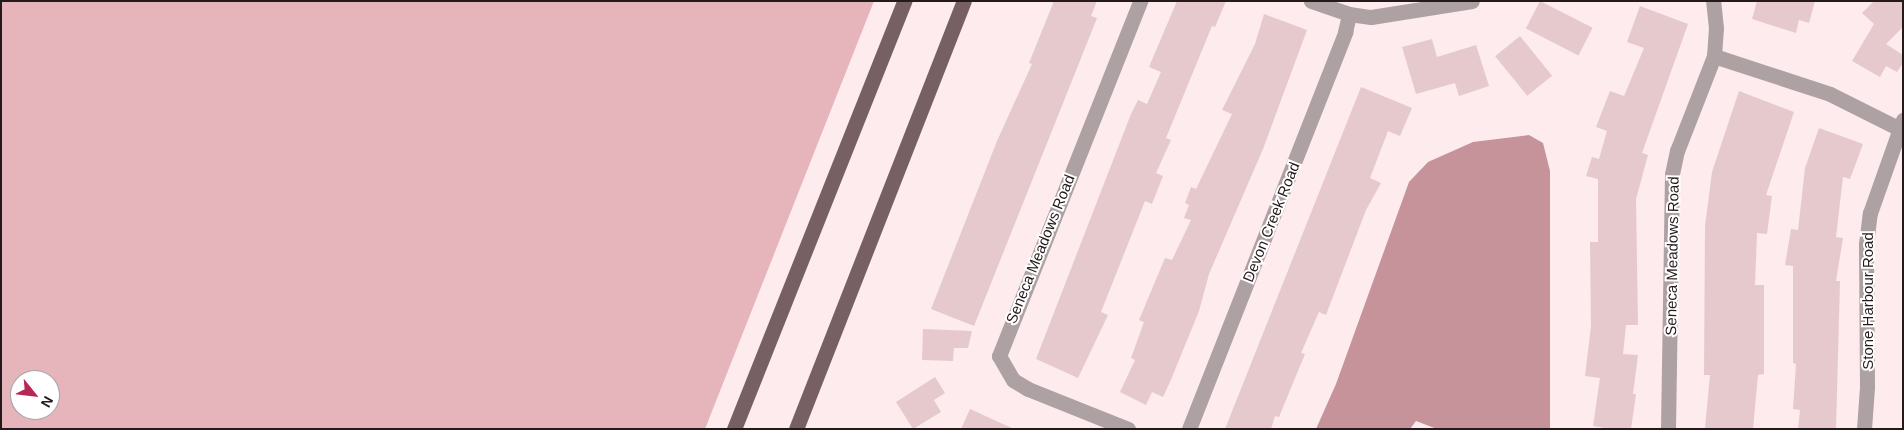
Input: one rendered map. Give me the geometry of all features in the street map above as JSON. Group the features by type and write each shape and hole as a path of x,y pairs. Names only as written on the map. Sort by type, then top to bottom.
{"main road":[{"path":"734,429 904,1"},
{"path":"796,429 964,1"}],"street":[{"name":"Seneca Meadows Road","path":"1128,429 1028,389 1013,380 999,356 1140,1"},
{"path":"1311,1 1349,14 1372,17 1472,1"},
{"name":"Seneca Meadows Road","path":"1668,429 1671,413 1672,174 1677,151 1714,56 1716,28 1713,1"},
{"name":"Devon Creek Road","path":"1189,429 1345,32 1349,14"},
{"path":"1714,56 1830,94 1900,124"},
{"name":"Stone Harbour Road","path":"1864,429 1867,387 1866,244 1870,212 1900,124"}],"shaded area":[{"path":"1,1 874,1 705,429 1,429"},
{"path":"1529,135 1543,143 1550,171 1550,429 1437,429 1416,421 1410,429 1316,429 1336,384 1409,182 1428,162 1473,142"}],"building":[{"path":"1054,1 1097,1 1091,16 1097,18 974,326 931,309 997,141 1032,64 1029,63"},
{"path":"1177,1 1226,1 1215,27 1212,26 1166,138 1171,140 1156,173 1163,176 1152,204 1145,201 1101,312 1108,315 1078,378 1036,359 1131,114 1138,100 1147,104 1161,72 1149,67"},
{"path":"1540,1 1593,28 1578,55 1526,29"},
{"path":"1757,1 1815,1 1809,23 1799,20 1796,33 1752,19"},
{"path":"1874,1 1903,1 1903,27 1886,44 1903,55 1903,63 1897,72 1886,66 1880,77 1852,61 1874,24 1862,13"},
{"path":"1640,6 1688,24 1642,153 1648,155 1636,199 1638,325 1626,325 1623,354 1638,355 1633,394 1636,394 1631,429 1610,429 1593,426 1600,378 1585,376 1591,326 1590,242 1598,242 1598,179 1586,176 1592,157 1599,159 1607,131 1596,127 1610,91 1624,96 1644,48 1627,42"},
{"path":"1264,14 1307,30 1263,149 1209,274 1199,311 1170,382 1163,397 1152,392 1146,405 1120,392 1135,360 1131,358 1144,322 1139,320 1165,258 1172,260 1191,220 1184,218 1189,205 1185,203 1191,187 1196,189 1232,114 1222,110 1255,44"},
{"path":"1520,36 1552,76 1527,96 1495,56"},
{"path":"1432,39 1437,57 1476,45 1489,86 1459,96 1455,83 1416,94 1402,47"},
{"path":"1361,87 1412,108 1400,136 1388,131 1370,178 1381,183 1366,210 1326,315 1319,312 1301,353 1305,354 1279,417 1275,416 1271,429 1225,429"},
{"path":"1739,91 1794,112 1766,195 1772,196 1767,234 1757,233 1755,285 1764,285 1764,374 1758,375 1753,429 1705,428 1710,375 1704,375 1705,226 1712,172"},
{"path":"1819,128 1863,144 1850,179 1843,177 1836,237 1843,238 1836,281 1840,281 1836,429 1798,429 1800,410 1793,409 1796,364 1793,363 1793,266 1785,265 1791,229 1798,230 1805,168"},
{"path":"923,329 972,331 968,348 954,348 953,361 922,360"},
{"path":"935,377 945,393 934,400 941,412 913,429 896,402"},
{"path":"970,409 1014,429 961,429"}]}
